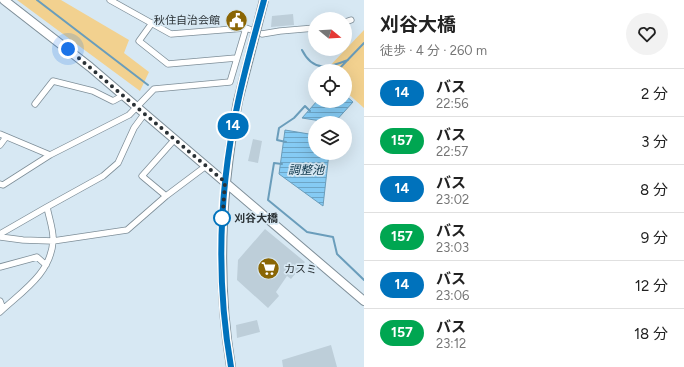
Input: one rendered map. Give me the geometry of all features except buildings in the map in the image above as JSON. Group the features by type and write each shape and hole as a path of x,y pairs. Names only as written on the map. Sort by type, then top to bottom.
{"street":[{"path":"4,0 124,95 364,301"},
{"path":"110,0 171,34 246,28 262,34 308,29"},
{"path":"231,367 226,330 222,278 222,225 225,182 238,101 264,0"},
{"path":"152,23 139,40 168,64 236,58"},
{"path":"0,184 3,185 50,155 129,115 154,89 230,82 246,28"},
{"path":"35,104 53,81 93,91 112,101 124,95"},
{"path":"0,234 103,176 118,163 134,128 145,113"},
{"path":"0,145 3,135 50,155"},
{"path":"166,196 142,176 175,139"},
{"path":"0,237 23,240 53,241 127,230 166,196 206,166"},
{"path":"2,311 34,281 46,265 53,241 47,207"},
{"path":"0,267 37,257 46,265"},
{"path":"0,301 2,311"}],"shaded area":[{"path":"17,0 61,0 129,40 124,53 149,72 140,91"},
{"path":"364,30 364,108 352,97 352,64 332,64 339,56 352,56 352,43"}],"water":[{"path":"311,108 348,108 340,116 308,116 308,119 302,118"},
{"name":"調整池","path":"285,130 308,134 308,160 328,160 323,206 279,174"}],"waterway":[{"path":"37,0 148,85"},
{"path":"344,64 364,43"},
{"path":"302,50 306,57 316,65 328,66 348,60"},
{"path":"286,142 277,140 279,128 294,118 305,106 310,111"},
{"path":"282,164 274,163 268,200 307,232 333,237 337,254 364,280"}],"bus line":[{"name":"14","path":"231,367 226,330 222,278 222,225 225,182 238,101 264,0"}],"place":[{"name":"秋住自治会館","path":"236,20"},
{"name":"刈谷大橋","path":"222,218"},
{"name":"カスミ","path":"268,269"}],"route":[{"path":"68,49 225,182 222,225 222,218"}]}
